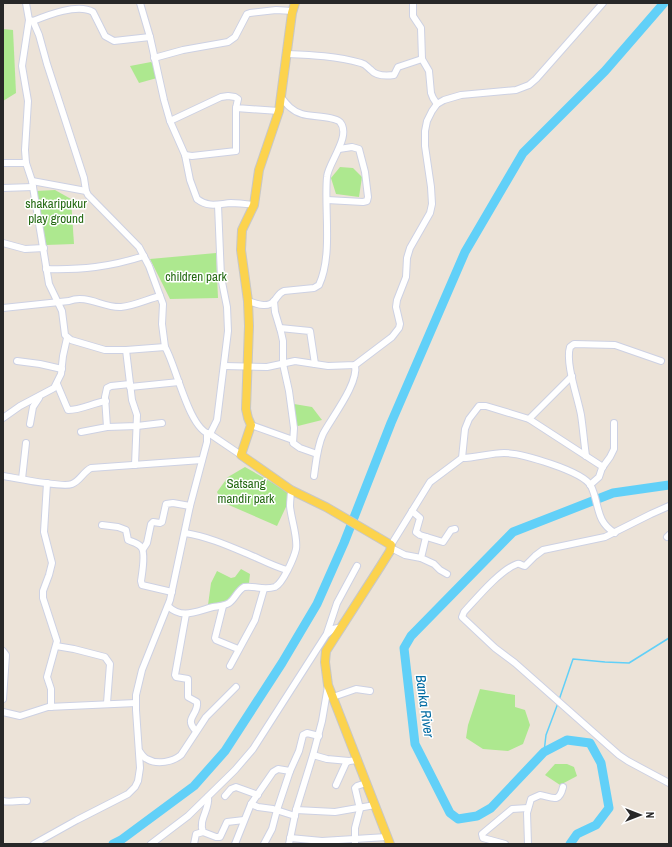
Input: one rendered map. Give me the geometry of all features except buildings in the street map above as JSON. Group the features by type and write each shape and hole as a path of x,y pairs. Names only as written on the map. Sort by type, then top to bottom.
{"main road":[{"path":"294,7 279,111 259,170 254,205 242,230 241,250 248,301 249,326 246,409 251,425 241,455 290,490 326,507 374,535 391,547 380,567 326,651 325,656 328,685 388,841"}],"street":[{"path":"26,3 31,21 38,35 84,178 86,191 88,195 139,247 153,275 164,310 162,324 165,347 185,400 199,425 209,434 241,455"},
{"path":"140,3 150,37 170,121 185,155 190,180 197,199 207,204 218,205 231,203 254,205"},
{"path":"413,3 414,16 421,28 422,59 429,71 431,93 437,104"},
{"path":"224,366 267,367 296,361 328,366 355,365 392,337 399,328 399,319 396,307 397,300 406,277 407,258 410,248 430,213 432,204 425,146 425,131 432,111 437,104 444,100 461,95 516,90 529,85 603,3"},
{"path":"154,58 183,50 228,42 235,37 247,14 250,12 294,7"},
{"path":"31,21 52,13 75,9 86,9 93,12 105,36 114,41 150,37"},
{"path":"3,418 20,406 54,388 62,374 67,338 64,329 62,311 50,284 46,269 44,248 32,184 26,164 25,150 28,101 22,66 31,21"},
{"path":"287,54 349,60 366,65 378,75 388,76 394,75 396,68 399,66 407,65 422,59"},
{"path":"170,121 221,97 228,96 238,99 236,108 236,152 192,156 185,155"},
{"path":"248,301 266,305 274,301 280,293 284,291 314,288 319,285 325,269 328,173 341,144 341,123 336,120 302,114 295,111 288,106 281,97"},
{"path":"236,108 279,111"},
{"path":"327,200 363,202 367,201 368,198 365,172 359,149 352,147 339,149"},
{"path":"3,163 26,164"},
{"path":"3,188 32,184 86,191"},
{"path":"34,844 128,794 135,787 140,776 136,695 142,670 168,606 172,592 190,506 209,434 216,420 224,366 228,318 221,277 218,205"},
{"path":"3,243 25,249 44,248"},
{"path":"46,269 69,270 111,266 144,256"},
{"path":"3,308 58,303 82,298 121,307 160,296"},
{"path":"274,301 275,312 283,341 284,364 294,428 293,440 296,446 317,454"},
{"path":"280,328 310,331 316,364"},
{"path":"67,338 104,350 165,347"},
{"path":"586,456 581,414 572,376 569,351 570,347 574,344 615,345 661,361"},
{"path":"126,350 132,400 137,415 134,451 135,465"},
{"path":"17,361 62,369"},
{"path":"314,476 317,454 323,434 355,375 355,365"},
{"path":"529,419 572,376"},
{"path":"107,427 106,390 108,386 179,382"},
{"path":"57,384 68,410 106,401"},
{"path":"30,424 35,402 40,396"},
{"path":"447,574 434,564 421,558 405,555 391,547 430,482 462,455 463,436 466,425 479,406 486,406 529,419 603,466"},
{"path":"81,432 107,427 137,426 162,422"},
{"path":"592,485 599,477 603,466 614,449 614,423"},
{"path":"251,425 293,440"},
{"path":"22,480 26,443"},
{"path":"462,455 476,458 504,453 541,460 561,467 592,485 603,523 615,533"},
{"path":"3,476 22,480 70,485 76,482 91,468 202,460"},
{"path":"47,483 44,532 52,563 43,591 43,598 51,626 56,635 56,646 47,677 51,689 51,707"},
{"path":"168,606 173,611 194,614 223,606 232,601 244,587 264,589 274,587 279,584 296,549 290,505 290,490"},
{"path":"143,549 147,543 151,524 153,522 162,522 166,504 173,502 190,506"},
{"path":"669,506 650,514 615,533 598,539 543,550 525,566 517,564 498,577 462,614 464,619 490,644 515,663 623,758 669,783"},
{"path":"412,511 420,518 416,532 420,535 443,542 451,530 455,529"},
{"path":"102,525 118,527 126,530 128,540 138,544 143,549 142,584 172,592"},
{"path":"185,533 203,536 228,545 287,570"},
{"path":"421,558 426,537"},
{"path":"151,844 188,816 235,770 253,749 326,635 337,603 357,566"},
{"path":"230,666 255,620 264,589"},
{"path":"223,606 215,638 216,640 238,649"},
{"path":"186,614 175,675 176,677 188,679 188,697 198,702 198,706 190,722 191,726 196,732"},
{"path":"326,635 334,629 342,627"},
{"path":"56,646 81,651 108,660 110,664 107,703"},
{"path":"3,650 6,655 3,699"},
{"path":"328,685 319,736 295,813 289,841 388,841"},
{"path":"140,752 144,758 150,761 172,761 181,755 206,717 236,687"},
{"path":"333,697 356,689 370,691"},
{"path":"3,712 20,716 43,708 51,707 136,702"},
{"path":"264,844 272,829 290,772 299,751 303,735 307,733 319,736"},
{"path":"314,755 349,761 358,760"},
{"path":"336,786 345,766 349,761"},
{"path":"235,844 252,804 275,770 281,769 290,772"},
{"path":"356,842 355,828 360,809 355,788 366,783"},
{"path":"225,796 231,789 236,787 258,796"},
{"path":"528,844 528,808 531,799 542,795 548,798 560,796 563,787"},
{"path":"203,832 202,820 208,805 208,797"},
{"path":"3,801 27,801"},
{"path":"252,804 260,808 295,813 335,812 360,809 375,805"},
{"path":"505,844 485,841 482,834 512,809 528,808"},
{"path":"194,844 196,834 203,832 216,837 221,836 224,826 228,822 244,820"},
{"path":"214,844 216,837"}],"green space":[{"path":"3,29 13,30 16,93 3,101"},
{"path":"151,62 155,65 157,78 139,83 130,66"},
{"path":"340,167 353,168 362,177 359,197 336,194 331,178"},
{"name":"shakaripukur play ground","path":"55,190 71,199 74,244 46,245 36,191"},
{"name":"children park","path":"216,253 218,298 170,299 150,259"},
{"path":"294,404 312,407 322,420 298,426 295,424"},
{"name":"Satsang mandir park","path":"245,467 292,494 277,526 222,502 217,492 228,477"},
{"path":"241,569 250,574 249,583 241,587 230,600 208,605 211,583 217,571 231,578 235,577"},
{"path":"480,689 515,695 515,707 525,710 530,725 523,744 508,751 483,749 466,738 468,725"},
{"path":"555,764 567,764 574,767 577,776 560,785 545,775"}],"waterway":[{"path":"113,844 121,840 194,786 225,751 282,663 317,604 344,543 391,423 465,252 523,153 605,71 664,3"},
{"name":"Banka River","path":"570,844 577,834 596,825 609,808 601,763 590,743 567,740 544,752 491,808 477,816 458,819 450,813 415,744 404,648 411,636 513,532 613,493 669,485"},
{"path":"559,700 573,659 629,663 669,638"},
{"path":"544,752 546,735 558,703"}]}
